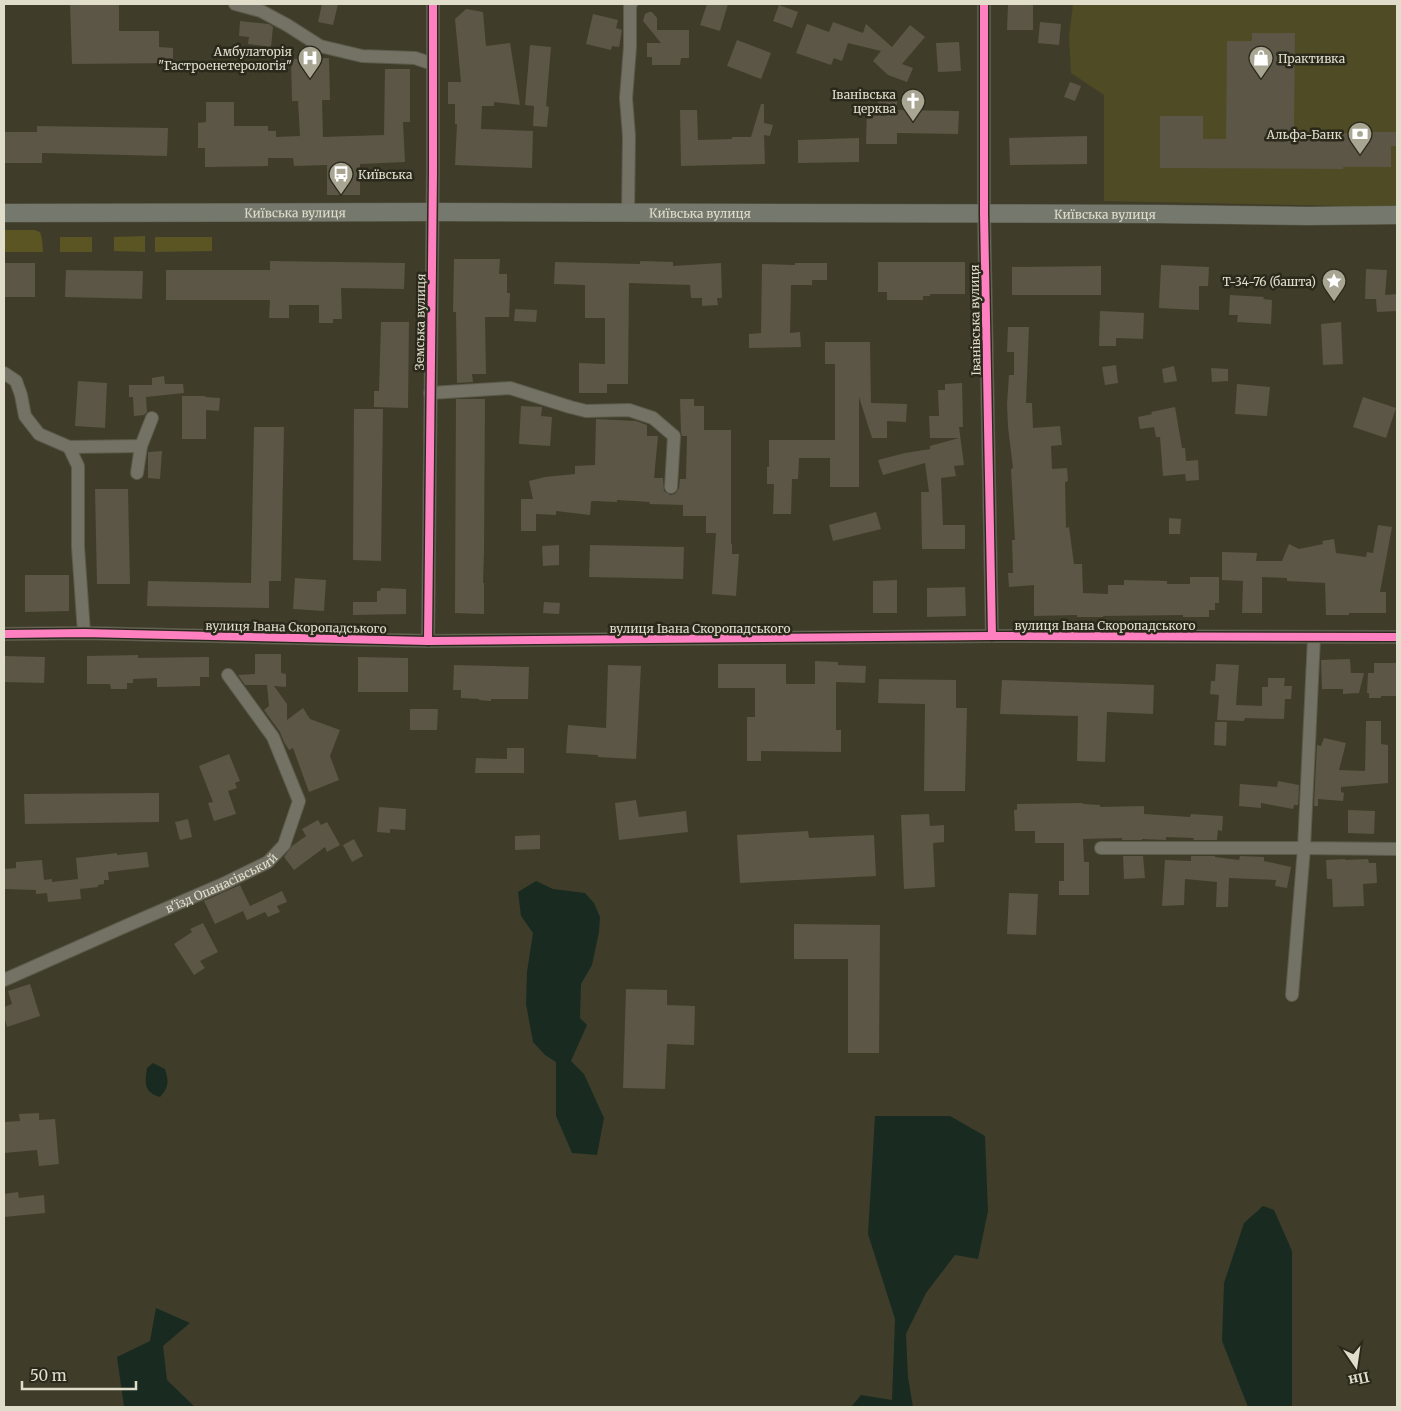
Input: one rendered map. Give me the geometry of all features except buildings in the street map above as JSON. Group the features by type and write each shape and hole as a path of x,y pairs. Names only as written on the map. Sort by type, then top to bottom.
{"main road":[{"name":"Київська вулиця","path":"4,213 432,212 1397,215"}],"street":[{"path":"235,4 261,11 320,46 362,56 415,58 432,64"},
{"name":"Земська вулиця","path":"428,641 432,4"},
{"path":"628,213 629,136 626,98 630,47 630,6 632,4"},
{"name":"Іванівська вулиця","path":"984,4 984,214 992,636"},
{"path":"4,373 16,381 25,416 38,434 69,447 141,446"},
{"path":"430,392 510,388 570,407 586,410 629,410 653,418 674,436 671,487"},
{"path":"136,473 141,446 152,418"},
{"path":"69,447 78,466 78,547 84,633"},
{"name":"вулиця Івана Скоропадського","path":"4,634 84,633 428,641 992,636 1397,637"},
{"path":"1292,995 1304,848 1314,638"},
{"name":"в'їзд Опанасівський","path":"4,980 223,884 268,862 284,845 298,801 273,737 228,675"},
{"path":"1101,848 1397,849"}],"shaded area":[{"path":"1073,4 1397,4 1397,207 1104,201 1104,95 1071,73 1069,37"},
{"path":"4,230 34,230 40,232 43,252 4,252"},
{"path":"145,236 145,252 114,251 114,237"},
{"path":"60,237 92,237 92,252 60,252"},
{"path":"155,237 212,237 212,251 155,252"},
{"path":"536,881 553,889 585,893 594,903 600,917 592,965 581,984 580,1018 587,1025 571,1061 584,1074 604,1118 597,1155 572,1153 556,1116 556,1062 545,1055 533,1042 526,1004 527,972 533,933 521,916 518,892"},
{"path":"153,1063 165,1069 167,1077 167,1087 160,1097 154,1095 146,1086 147,1068"},
{"path":"875,1116 950,1116 985,1136 988,1211 978,1259 955,1255 926,1293 906,1334 908,1377 913,1407 851,1407 861,1395 892,1400 895,1319 868,1234"},
{"path":"1263,1206 1274,1210 1292,1251 1292,1407 1248,1407 1222,1341 1224,1283 1244,1223"},
{"path":"156,1308 190,1323 163,1346 167,1380 195,1407 124,1407 117,1357 150,1341"}],"cycle path":[{"path":"428,641 433,4"},
{"path":"984,4 984,214 992,636"},
{"path":"4,634 84,633 428,641 992,636 1397,637"}],"place":[{"name":"Амбулаторія \"Гастроенетерологія\"","path":"310,79"},
{"name":"Практивка","path":"1261,79"},
{"name":"Іванівська церква","path":"913,122"},
{"name":"Альфа-Банк","path":"1360,155"},
{"name":"Київська","path":"341,195"},
{"name":"Т-34-76 (башта)","path":"1334,302"}]}
